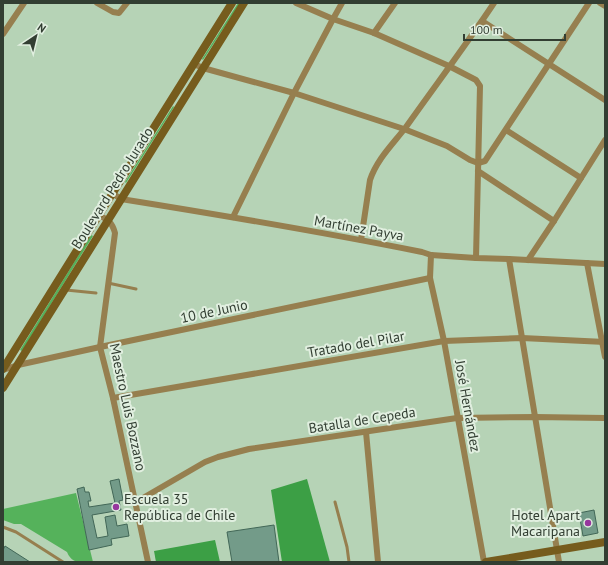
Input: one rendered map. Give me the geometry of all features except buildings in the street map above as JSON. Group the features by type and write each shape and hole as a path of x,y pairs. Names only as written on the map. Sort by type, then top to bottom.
{"main road":[{"name":"Boulevard Pedro Jurado","path":"3,370 98,215 232,3"},
{"name":"Boulevard Pedro Jurado","path":"3,388 244,3"},
{"path":"172,99 180,104"},
{"path":"485,562 605,542"}],"street":[{"path":"3,34 24,3"},
{"path":"96,3 113,12 119,13 127,3"},
{"path":"296,3 333,19 374,33 450,66 476,80 480,86 476,258"},
{"path":"233,217 294,93 342,3"},
{"path":"374,33 395,3"},
{"path":"361,240 370,180 379,161 450,66 494,3"},
{"path":"194,64 203,68 294,93 404,129 447,146 470,160 478,163 485,160 506,130 589,3"},
{"path":"600,3 605,6"},
{"path":"482,21 605,100"},
{"path":"506,130 581,178"},
{"path":"528,260 605,140"},
{"path":"478,171 554,221"},
{"name":"Martínez Payva","path":"112,193 121,199 361,240 431,255 605,264"},
{"path":"98,215 108,220"},
{"name":"Maestro Luis Bozzano","path":"108,220 113,226 115,233 100,347 113,398 148,562"},
{"name":"José Hernández","path":"431,255 430,278 444,342 485,562"},
{"path":"509,259 559,562"},
{"path":"587,263 604,342 605,357"},
{"name":"10 de Junio","path":"3,370 18,365 100,347 430,278"},
{"name":"Tratado del Pilar","path":"113,398 444,342 522,338 604,342"},
{"name":"Batalla de Cepeda","path":"136,502 205,462 249,449 457,418 605,418"},
{"path":"366,432 378,562"}],"lane":[{"path":"108,283 136,289"},
{"path":"64,289 96,294"},
{"path":"334,502 347,547 349,562"},
{"path":"3,527 16,532 63,562"}],"green space":[{"path":"238,3 240,3 203,60 202,59"},
{"path":"173,106 174,107 126,183 125,182"},
{"path":"91,235 93,236 22,351 20,350"},
{"path":"307,479 330,562 282,562 271,490"},
{"path":"76,493 93,562 75,561 67,552 21,524 14,524 3,520 3,509"},
{"path":"215,540 220,562 156,562 154,551"}],"place":[{"name":"Escuela 35 República de Chile","path":"116,507"},
{"name":"Hotel Apart Macaripana","path":"588,523"}]}
